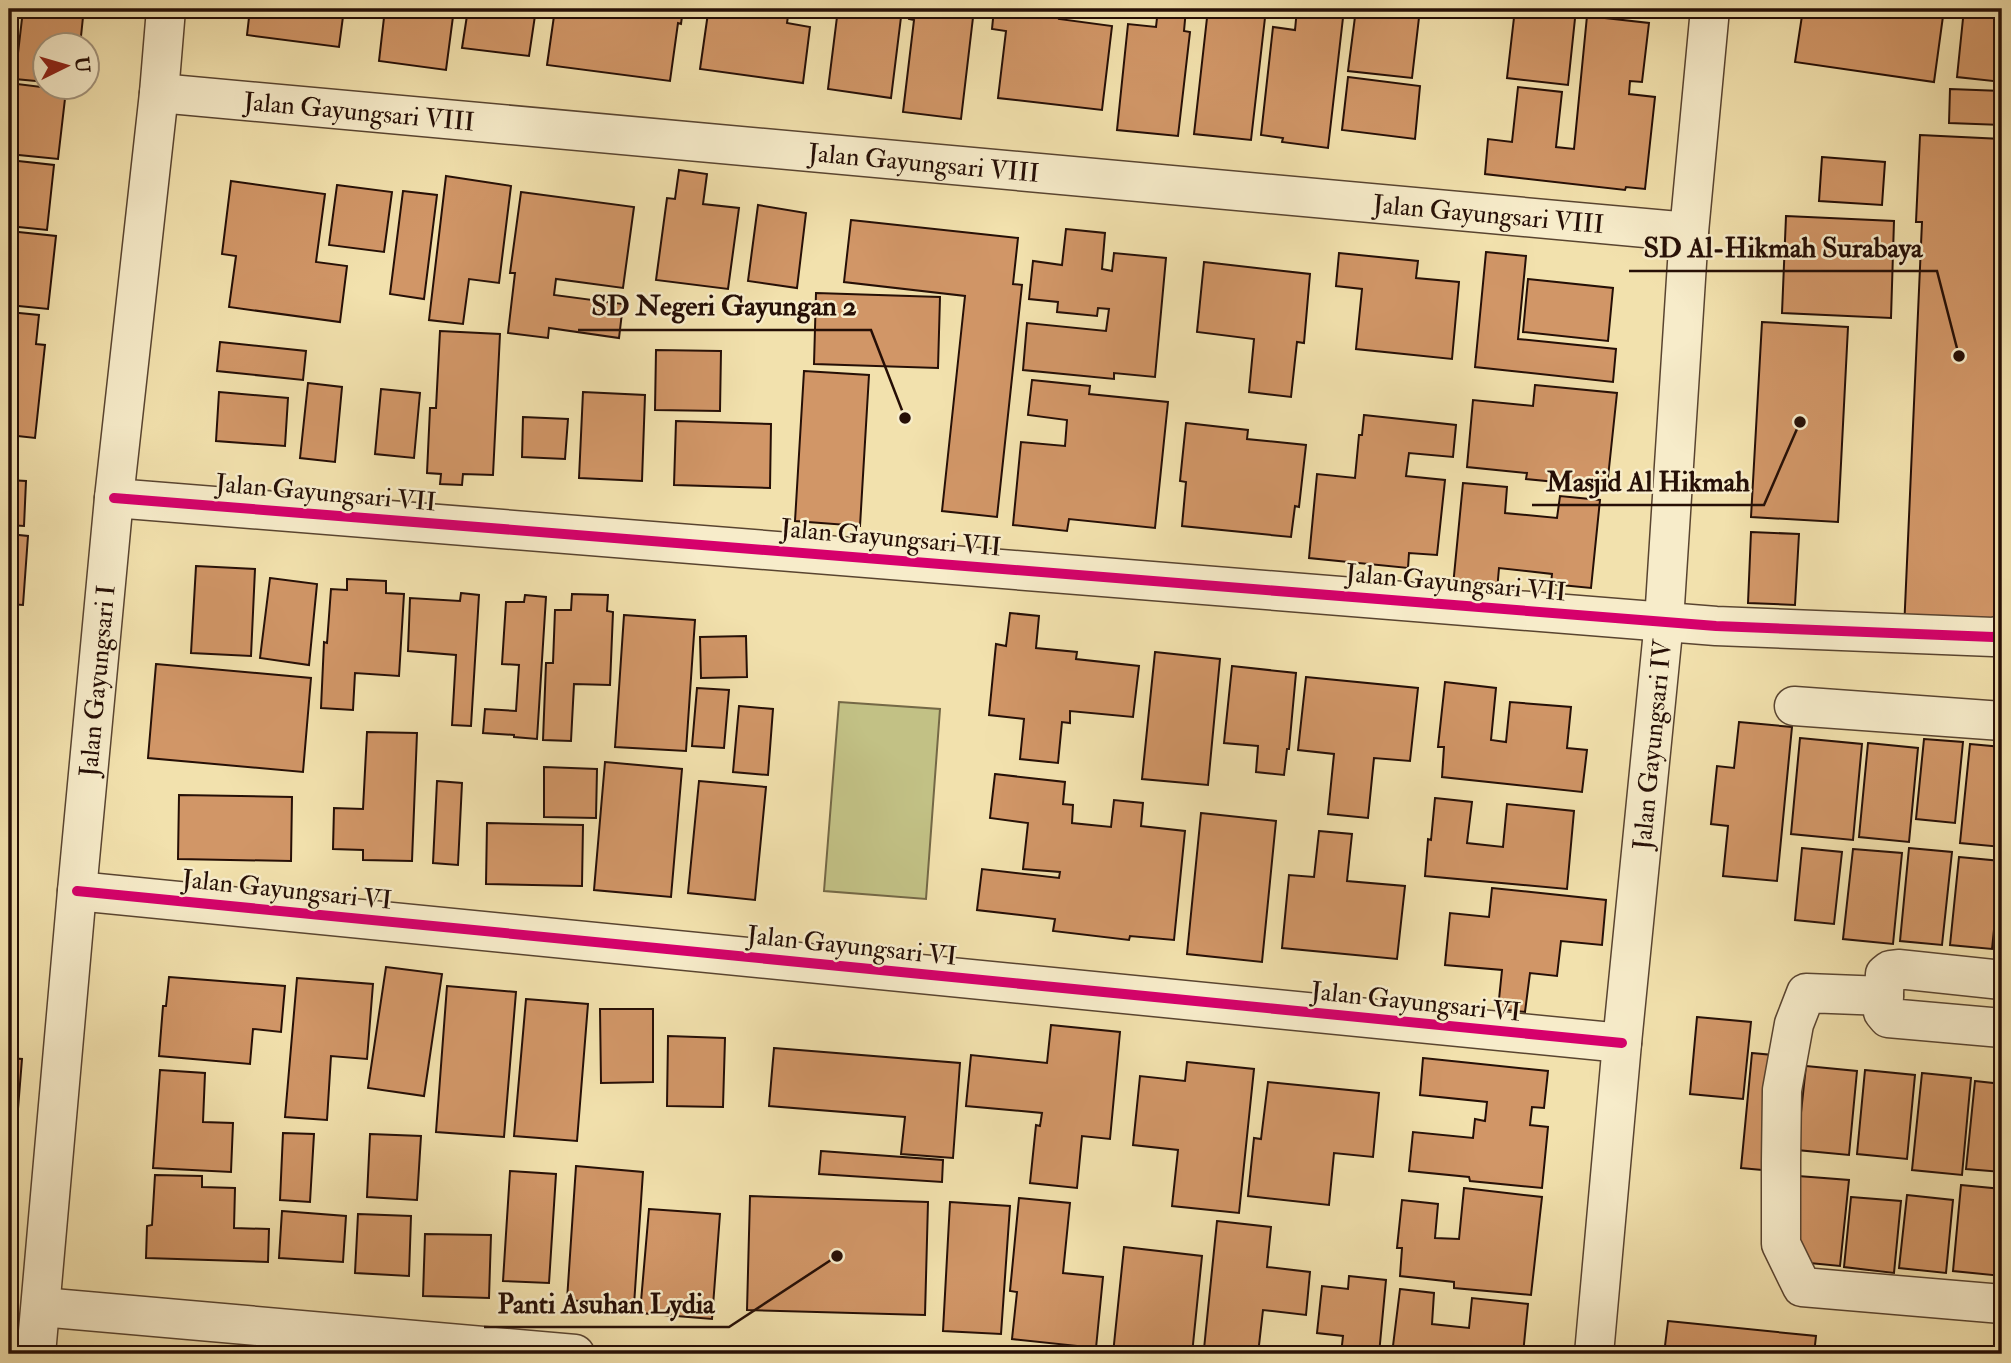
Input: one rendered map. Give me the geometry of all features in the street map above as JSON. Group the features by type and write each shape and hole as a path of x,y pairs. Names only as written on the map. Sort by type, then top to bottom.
{"street":[{"name":"Jalan Gayungsari I","path":"36,1354 114,498 166,9"},
{"name":"Jalan Gayungsari IV","path":"1594,1354 1664,621 1689,232 1710,9"},
{"name":"Jalan Gayungsari VIII","path":"159,93 1689,232"},
{"name":"Jalan Gayungsari VII","path":"114,498 1716,626 1993,637 2002,635"},
{"path":"1794,706 2002,720"},
{"name":"Jalan Gayungsari VI","path":"77,891 1622,1043"},
{"path":"2002,980 1890,970 1885,974 1883,1012 1888,1018 2002,1028"},
{"path":"1884,996 1806,993 1794,1024 1782,1090 1780,1244 1802,1287 2002,1304"},
{"path":"41,1307 575,1354"}],"shaded area":[{"path":"839,702 940,709 926,899 824,891"}],"building":[{"path":"250,9 344,9 339,47 247,35"},
{"path":"385,9 454,9 446,70 379,61"},
{"path":"468,9 536,9 529,56 462,48"},
{"path":"555,9 683,9 681,24 678,23 670,81 547,65"},
{"path":"736,9 789,9 787,23 810,27 803,83 700,69 708,13 735,17"},
{"path":"838,9 902,9 891,98 828,89"},
{"path":"910,9 974,9 961,119 903,112 914,20 909,19"},
{"path":"994,9 1061,9 1059,19 1112,26 1102,110 998,98 1006,31 992,29"},
{"path":"1158,9 1186,9 1184,31 1190,32 1178,136 1117,130 1128,24 1156,27"},
{"path":"1208,9 1266,9 1251,140 1194,134"},
{"path":"1297,9 1344,9 1328,148 1282,142 1283,138 1261,135 1273,27 1295,30"},
{"path":"1356,9 1420,9 1412,78 1348,71"},
{"path":"1515,9 1576,9 1568,85 1507,78"},
{"path":"1803,9 1944,9 1934,82 1795,62"},
{"path":"1964,9 2002,9 2002,82 1957,77"},
{"path":"23,10 83,17 81,32 32,32 32,81 15,79"},
{"path":"1587,16 1649,23 1642,82 1630,81 1629,94 1655,97 1645,189 1626,187 1625,190 1485,174 1488,139 1512,142 1518,87 1562,92 1556,147 1574,149"},
{"path":"1348,77 1420,86 1415,139 1342,130"},
{"path":"9,83 32,86 32,102 65,102 58,159 9,154"},
{"path":"1950,89 2002,91 2002,125 1949,123"},
{"path":"1920,135 2002,139 2002,489 1996,634 1904,630 1922,222 1916,222"},
{"path":"1822,157 1885,162 1882,205 1819,201"},
{"path":"9,160 54,165 47,230 9,226"},
{"path":"679,170 707,174 703,204 739,208 728,289 656,280 667,198 675,199"},
{"path":"446,176 511,186 499,283 469,279 463,324 429,320"},
{"path":"231,181 325,194 316,262 347,266 340,322 229,307 236,256 222,254"},
{"path":"337,185 392,192 384,252 329,245"},
{"path":"403,191 437,195 424,299 390,294"},
{"path":"521,192 634,207 623,288 556,279 554,295 623,304 619,338 549,328 548,338 508,333 515,273 510,273"},
{"path":"758,205 806,213 797,288 748,281"},
{"path":"1786,216 1894,221 1891,318 1782,313"},
{"path":"851,220 1018,238 1013,284 1022,285 997,517 942,511 965,296 844,282"},
{"path":"1066,229 1105,233 1102,269 1112,271 1114,253 1166,258 1155,377 1114,373 1114,379 1023,370 1027,323 1106,331 1109,309 1098,308 1097,316 1057,312 1058,302 1029,299 1033,261 1062,265"},
{"path":"9,231 56,236 48,309 9,305"},
{"path":"1486,252 1526,256 1518,339 1616,349 1613,382 1475,367"},
{"path":"1339,253 1418,261 1416,278 1459,282 1452,359 1356,349 1362,289 1336,286"},
{"path":"1204,262 1310,274 1304,343 1297,342 1291,397 1249,392 1254,339 1197,332"},
{"path":"1528,279 1613,288 1608,341 1523,332"},
{"path":"816,293 940,297 938,368 814,364"},
{"path":"9,312 39,315 36,344 45,345 35,438 9,435"},
{"path":"1762,322 1848,327 1838,522 1751,517"},
{"path":"440,331 500,334 493,475 463,474 462,485 440,484 441,474 427,473 430,408 436,408"},
{"path":"220,342 306,351 303,380 217,371"},
{"path":"656,350 721,351 720,411 655,410"},
{"path":"804,371 869,375 860,526 795,521"},
{"path":"1032,380 1090,386 1089,394 1168,402 1155,528 1069,519 1067,531 1013,525 1021,442 1065,446 1067,420 1028,415"},
{"path":"308,383 342,387 335,462 300,458"},
{"path":"1535,385 1617,393 1607,487 1526,479 1527,473 1467,467 1473,400 1533,406"},
{"path":"381,389 420,393 414,458 375,454"},
{"path":"219,392 288,398 285,446 216,441"},
{"path":"583,392 645,395 642,481 579,478"},
{"path":"1364,415 1456,425 1453,457 1409,453 1406,476 1445,480 1437,555 1409,553 1408,568 1309,558 1317,474 1355,478 1359,435 1362,435"},
{"path":"523,417 568,419 565,459 522,457"},
{"path":"676,421 771,424 770,488 674,485"},
{"path":"1186,423 1248,430 1247,439 1306,445 1299,507 1295,506 1291,537 1182,526 1186,482 1180,481"},
{"path":"9,480 26,481 24,526 9,525"},
{"path":"1463,483 1507,487 1505,513 1557,518 1560,496 1600,500 1591,588 1551,584 1552,574 1499,568 1497,591 1453,586"},
{"path":"1751,532 1799,534 1795,605 1748,603"},
{"path":"9,534 28,536 23,605 9,604"},
{"path":"196,566 255,569 251,656 191,653"},
{"path":"270,578 317,584 309,665 260,658"},
{"path":"347,579 386,581 386,593 404,594 399,676 355,673 353,710 321,708 324,642 327,643 331,589 347,590"},
{"path":"461,593 479,595 471,726 452,725 456,655 408,651 410,598 460,601"},
{"path":"572,594 608,595 607,611 613,612 610,685 574,684 571,741 543,740 546,663 553,663 555,610 571,610"},
{"path":"525,595 546,597 537,739 483,733 485,709 516,711 519,665 502,664 506,602 524,602"},
{"path":"9,610 16,611 11,679 9,679"},
{"path":"1010,613 1039,616 1036,648 1077,652 1076,659 1139,666 1133,717 1070,711 1070,723 1062,722 1058,763 1020,759 1024,719 989,715 996,644 1006,646"},
{"path":"624,615 695,620 686,751 615,747"},
{"path":"746,636 747,677 701,678 700,637"},
{"path":"1155,652 1220,659 1208,785 1142,779"},
{"path":"156,664 311,678 303,772 148,758"},
{"path":"1232,666 1296,673 1284,775 1256,772 1258,746 1224,743"},
{"path":"1306,677 1418,688 1410,761 1374,758 1368,818 1328,814 1334,754 1298,750"},
{"path":"1445,682 1496,688 1491,740 1506,742 1510,702 1571,707 1567,748 1587,750 1582,792 1442,777 1444,747 1438,747"},
{"path":"697,688 729,690 724,748 692,746"},
{"path":"739,706 773,709 768,775 733,772"},
{"path":"1739,722 1792,727 1777,881 1723,876 1728,826 1711,824 1717,766 1734,768"},
{"path":"9,731 16,731 16,752 9,752"},
{"path":"367,732 417,733 412,861 363,860 363,850 333,849 334,808 363,809"},
{"path":"1800,738 1862,744 1853,840 1791,834"},
{"path":"1924,739 1963,742 1955,823 1916,819"},
{"path":"1868,743 1918,748 1909,842 1859,837"},
{"path":"1970,744 2002,747 2002,847 1960,843"},
{"path":"605,762 682,769 671,897 594,890"},
{"path":"544,767 597,769 596,818 544,817"},
{"path":"995,774 1065,782 1063,804 1073,805 1072,823 1111,827 1114,800 1143,803 1141,826 1185,831 1174,940 1130,936 1129,940 1053,931 1055,919 977,910 982,869 1059,878 1060,872 1023,869 1028,823 990,818"},
{"path":"437,781 462,783 458,865 433,863"},
{"path":"699,781 766,787 755,900 688,893"},
{"path":"179,795 292,797 291,861 178,859"},
{"path":"1435,798 1472,802 1467,843 1503,847 1507,804 1574,811 1567,889 1425,876"},
{"path":"1201,813 1276,821 1262,962 1187,954"},
{"path":"487,823 583,825 582,886 486,884"},
{"path":"1319,831 1352,834 1347,881 1405,886 1397,959 1282,948 1289,875 1314,877"},
{"path":"1802,848 1842,852 1834,924 1795,920"},
{"path":"1909,848 1952,852 1942,945 1900,941"},
{"path":"1853,849 1902,853 1893,944 1843,939"},
{"path":"1959,857 2001,861 1992,949 1950,945"},
{"path":"1492,888 1606,900 1602,945 1561,941 1557,976 1530,973 1525,1012 1498,1009 1502,970 1445,965 1450,913 1489,917"},
{"path":"386,967 442,974 424,1096 368,1088"},
{"path":"169,977 285,986 281,1032 253,1029 250,1064 159,1056 163,1006 166,1006"},
{"path":"297,978 373,984 367,1059 331,1056 327,1120 285,1117"},
{"path":"447,986 516,992 504,1137 436,1132"},
{"path":"526,999 588,1004 577,1141 514,1136"},
{"path":"600,1009 653,1009 653,1082 601,1083"},
{"path":"1697,1017 1751,1022 1743,1099 1690,1094"},
{"path":"1051,1025 1120,1032 1110,1139 1082,1136 1077,1188 1030,1183 1036,1125 1040,1126 1042,1113 966,1106 971,1055 1047,1063"},
{"path":"668,1036 725,1038 723,1107 667,1106"},
{"path":"774,1048 960,1063 953,1158 901,1154 905,1117 769,1106"},
{"path":"1752,1053 1784,1056 1773,1171 1741,1168"},
{"path":"9,1058 22,1059 17,1121 9,1121"},
{"path":"1423,1058 1548,1071 1544,1108 1532,1107 1530,1125 1548,1127 1542,1188 1470,1181 1469,1177 1409,1171 1413,1132 1473,1138 1475,1119 1485,1121 1487,1102 1420,1095"},
{"path":"1187,1062 1254,1069 1239,1213 1172,1206 1178,1150 1133,1145 1140,1076 1185,1081"},
{"path":"1806,1066 1857,1071 1849,1155 1797,1150"},
{"path":"160,1070 205,1073 203,1122 233,1123 231,1172 153,1168"},
{"path":"1865,1070 1915,1075 1907,1159 1857,1154"},
{"path":"1922,1073 1971,1078 1962,1175 1912,1170"},
{"path":"1975,1081 2002,1084 2002,1172 1966,1169"},
{"path":"1268,1082 1379,1093 1373,1157 1334,1153 1329,1205 1248,1196 1254,1138 1261,1139"},
{"path":"283,1133 314,1134 310,1202 280,1200"},
{"path":"370,1134 421,1136 417,1200 367,1197"},
{"path":"821,1151 943,1160 942,1182 819,1174"},
{"path":"576,1166 643,1172 634,1305 567,1300"},
{"path":"510,1171 556,1174 549,1283 503,1281"},
{"path":"155,1175 202,1176 202,1187 235,1188 234,1228 269,1229 268,1262 146,1258 147,1226 152,1225"},
{"path":"1798,1176 1849,1180 1840,1266 1789,1261"},
{"path":"1961,1185 2002,1189 2002,1276 1953,1271"},
{"path":"1464,1188 1542,1197 1531,1295 1454,1288 1454,1282 1400,1276 1402,1248 1397,1248 1402,1200 1438,1204 1435,1238 1459,1239"},
{"path":"1907,1195 1953,1200 1946,1273 1899,1268"},
{"path":"750,1196 928,1202 925,1315 747,1310"},
{"path":"1851,1197 1901,1201 1894,1273 1844,1267"},
{"path":"1019,1198 1070,1203 1063,1273 1103,1277 1096,1348 1012,1339 1017,1292 1010,1291"},
{"path":"950,1202 1010,1206 1001,1334 943,1331"},
{"path":"649,1209 720,1214 712,1319 640,1313"},
{"path":"282,1211 346,1216 343,1262 279,1258"},
{"path":"358,1214 411,1216 409,1276 355,1273"},
{"path":"1217,1221 1271,1227 1267,1267 1310,1272 1306,1315 1263,1310 1258,1354 1204,1349"},
{"path":"425,1234 491,1235 489,1298 423,1296"},
{"path":"1124,1247 1202,1256 1192,1354 1113,1354"},
{"path":"1349,1276 1386,1280 1379,1354 1341,1354 1343,1336 1317,1333 1322,1286 1348,1289"},
{"path":"1400,1289 1434,1293 1432,1324 1469,1328 1472,1298 1528,1304 1523,1354 1392,1354"},
{"path":"1668,1321 1816,1336 1814,1354 1664,1354"}],"cycle path":[{"path":"114,498 1716,626 1993,637 2002,635"},
{"path":"77,891 1622,1043"}],"place":[{"name":"SD Al-Hikmah Surabaya","path":"1959,356"},
{"name":"SD Negeri Gayungan 2","path":"905,418"},
{"name":"Masjid Al Hikmah","path":"1800,422"},
{"name":"Panti Asuhan Lydia","path":"837,1256"}]}
